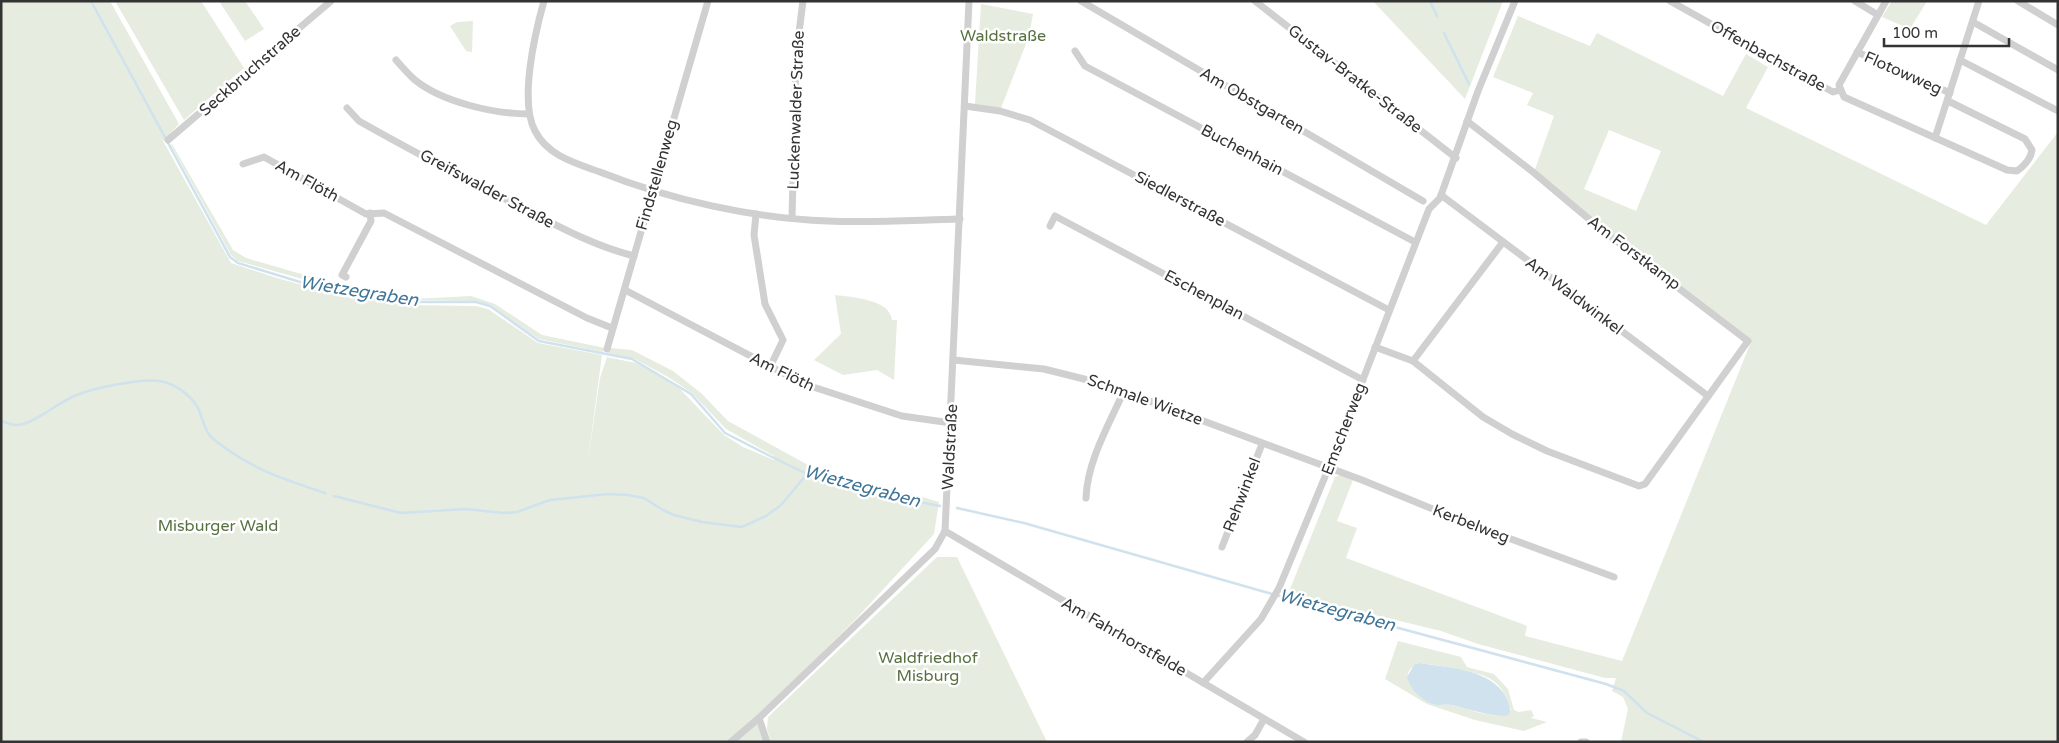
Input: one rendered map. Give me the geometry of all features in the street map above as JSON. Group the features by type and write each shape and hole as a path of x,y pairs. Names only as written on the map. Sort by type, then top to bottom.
{"street":[{"name":"Seckbruchstraße","path":"168,140 331,1"},
{"path":"544,1 535,36 532,58 529,114 535,131 543,143 558,155 614,178 652,190 756,214 859,222 960,218"},
{"name":"Findstellenweg","path":"607,349 708,1"},
{"name":"Luckenwalder Straße","path":"792,218 796,57 803,1"},
{"name":"Waldstraße","path":"731,742 759,718 935,549 945,531 969,1"},
{"name":"Am Obstgarten","path":"1081,1 1423,201"},
{"name":"Gustav-Bratke-Straße","path":"1255,1 1456,158"},
{"path":"1456,158 1467,121 1515,1"},
{"name":"Offenbachstraße","path":"1670,1 1833,92 1840,90 1844,97 2012,171 2021,168 2032,154 2032,146 2026,139 1948,101"},
{"path":"1854,1 1878,15"},
{"path":"1840,90 1840,85 1857,52 1886,1"},
{"path":"1935,138 1979,1"},
{"path":"2018,1 2058,25"},
{"path":"1973,22 2058,70"},
{"name":"Buchenhain","path":"1075,51 1085,66 1415,242"},
{"name":"Flotowweg","path":"1857,52 1950,93"},
{"path":"396,60 415,80 446,96 472,106 529,114"},
{"path":"1960,60 2058,112"},
{"name":"Siedlerstraße","path":"965,106 1000,111 1030,120 1389,310"},
{"name":"Greifswalder Straße","path":"347,108 359,121 580,238 605,249 634,256"},
{"name":"Am Forstkamp","path":"1467,121 1602,230 1748,341 1708,396"},
{"name":"Am Flöth","path":"243,164 264,157 366,214 384,213 587,318 612,328"},
{"name":"Emscherweg","path":"1203,683 1243,640 1278,591 1329,468 1415,242 1429,209 1441,195 1456,158"},
{"name":"Am Waldwinkel","path":"1441,195 1708,396"},
{"path":"346,277 342,275 371,221 370,213"},
{"path":"756,214 754,235 765,304 783,340 770,367"},
{"name":"Eschenplan","path":"1050,226 1055,216 1363,380"},
{"path":"1413,361 1503,242"},
{"name":"Am Flöth","path":"625,290 804,384 902,416 951,423"},
{"path":"1376,347 1413,361 1483,417 1512,434 1547,451 1639,486 1647,482 1708,396"},
{"name":"Schmale Wietze","path":"954,360 1044,369 1084,378 1124,391 1329,468"},
{"path":"1086,498 1086,486 1093,464 1124,391"},
{"name":"Rehwinkel","path":"1222,547 1262,444"},
{"name":"Kerbelweg","path":"1329,468 1462,521 1614,577"},
{"name":"Am Fahrhorstfelde","path":"945,531 1304,742"},
{"path":"759,718 767,742"},
{"path":"1247,742 1255,735 1264,718"},
{"path":"1581,742 1586,742"}],"green space":[{"name":"Misburger Wald","path":"1,1 110,1 179,124 163,141 231,263 318,289 406,305 476,306 488,309 538,343 602,355 587,467 600,378 607,357 636,363 647,368 680,389 724,435 743,447 774,460 774,456 726,429 692,393 668,377 635,359 608,353 610,348 632,350 673,371 701,393 728,421 810,466 874,488 912,494 939,502 934,534 856,619 756,718 764,742 1,742"},
{"path":"115,1 201,1 244,68 184,120"},
{"path":"219,1 245,1 264,29 245,41"},
{"path":"1373,1 1503,1 1465,99"},
{"path":"1892,1 1927,1 1910,29 1882,17"},
{"name":"Waldstraße","path":"981,4 1033,14 1029,36 1001,108 975,104"},
{"path":"1518,16 1590,46 1597,33 1723,96 1746,54 1768,67 1746,108 1986,225 2058,132 2058,742 1621,742 1628,709 1623,697 1612,691 1616,678 1605,678 1478,644 1441,631 1288,594 1335,477 1340,475 1353,480 1337,521 1357,528 1346,558 1527,626 1525,636 1622,661 1751,342 1534,172 1554,116 1527,105 1533,93 1493,77","holes":["1609,130 1661,151 1636,211 1584,189"]},
{"path":"473,21 472,52 466,51 450,26 457,22"},
{"path":"172,144 233,250 246,258 339,285 414,299 471,296 495,304 542,335 605,348 603,352 539,339 490,305 476,301 407,300 320,284 238,261 231,255"},
{"path":"835,295 860,298 877,303 890,313 892,320 897,320 894,380 877,370 843,375 814,360 841,334"},
{"name":"Waldfriedhof Misburg","path":"937,557 957,557 1047,742 771,742 767,729 768,717"},
{"path":"1398,641 1461,657 1467,667 1494,674 1508,689 1514,710 1519,712 1531,710 1534,716 1531,718 1547,722 1524,731 1475,720 1427,704 1385,679","holes":["1420,663 1471,672 1490,679 1499,686 1511,710 1503,713 1488,714 1452,705 1435,704 1427,700 1415,690 1408,678 1408,672 1412,667"]}],"water":[{"path":"1420,663 1465,670 1486,678 1503,692 1510,708 1510,713 1506,716 1492,715 1452,705 1435,705 1420,697 1413,690 1407,677 1414,665"}],"waterway":[{"name":"Wietzegraben","path":"91,1 230,257 238,263 300,282 406,302 476,302 490,306 539,341 632,359 691,394 725,433 807,474 890,496 940,506"},
{"path":"1430,1 1437,16"},
{"path":"1444,33 1469,84"},
{"path":"1,421 14,425 23,424 70,398 106,387 151,380 165,382 187,394 198,408 210,436 231,452 265,471 325,493"},
{"path":"334,496 401,513 466,509 503,513 517,512 550,500 608,494 628,495 644,498 674,515 702,522 742,527 766,516 781,505 807,474"},
{"name":"Wietzegraben","path":"957,508 1024,523 1265,592 1606,684 1624,691 1647,713 1704,742"}]}
